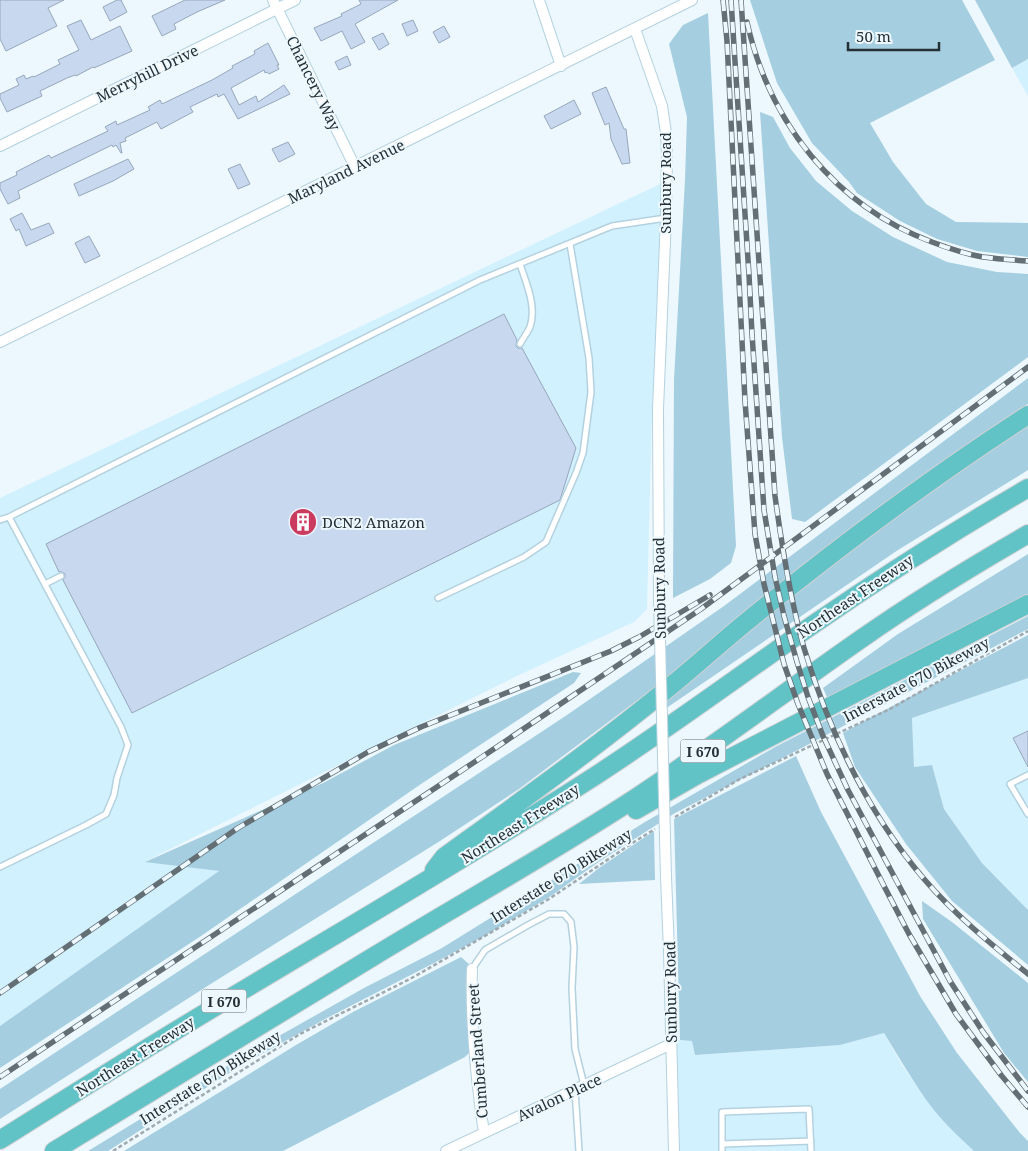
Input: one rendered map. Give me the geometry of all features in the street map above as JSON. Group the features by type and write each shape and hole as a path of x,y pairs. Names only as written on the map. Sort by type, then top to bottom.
{"highway":[{"path":"426,881 444,857 576,760 662,693 836,550 942,473 1028,415"},
{"name":"Northeast Freeway","path":"0,1140 169,1035 545,808 663,731 796,636 898,567 1028,488"},
{"name":"I 670","path":"54,1151 160,1085 506,879 634,799 862,638 936,589 1028,534"},
{"path":"372,958 524,877 594,834 700,774 1028,604"}],"street":[{"name":"Merryhill Drive","path":"0,146 275,4 295,0"},
{"path":"539,0 560,66"},
{"name":"Maryland Avenue","path":"0,342 692,0"},
{"name":"Chancery Way","path":"275,4 355,167"},
{"name":"Sunbury Road","path":"635,29 662,106 667,154 658,409 658,505 674,1151"},
{"name":"Cumberland Street","path":"472,969 471,997 477,1088 484,1133"},
{"name":"Avalon Place","path":"446,1151 672,1044"}],"lane":[{"path":"0,520 471,285 612,226 666,218"},
{"path":"438,598 524,557 546,542 576,473 583,453 591,392 589,358 570,244"},
{"path":"520,264 530,294 533,312 530,327 520,344"},
{"path":"0,868 106,814 114,795 117,778 128,745 121,727 9,517"},
{"path":"45,584 61,576"},
{"path":"1028,774 1010,784 1028,814"},
{"path":"472,969 485,950 549,914 564,914 571,922 574,948 572,988 575,1049 580,1087 578,1151"},
{"path":"722,1151 722,1112 809,1109 811,1151"},
{"path":"722,1144 811,1141"}],"path":[{"name":"Interstate 670 Bikeway","path":"675,818 740,779 888,710 1028,631"},
{"name":"Interstate 670 Bikeway","path":"113,1151 300,1034 410,979 549,899 658,827"}],"shaded area":[{"path":"750,0 962,0 995,60 870,123 893,162 926,204 956,222 1028,223 1028,257 977,251 937,239 900,221 857,193 812,143 777,83"},
{"path":"975,0 1028,0 1028,59 1012,68"},
{"path":"708,13 736,546 731,563 710,579 673,598 674,380 687,117 669,44 683,25"},
{"path":"1028,59 1028,96 1012,68"},
{"path":"760,112 773,117 790,148 816,181 852,211 893,237 947,262 997,272 1028,274 1028,357 805,522 792,519 782,437"},
{"path":"662,183 652,412 647,609 634,622 519,675 146,861 219,871 0,1026 0,498"},
{"path":"1028,378 1028,404 980,435 825,550 671,675 519,789 0,1119 0,1089 567,715 724,606"},
{"path":"1028,425 1028,470 898,550 665,709 661,703 841,558 933,490"},
{"path":"1028,554 1028,597 829,702 823,688 898,634"},
{"path":"1028,616 1028,629 675,813 600,861 548,898 486,935 240,1066 108,1151 88,1151 247,1054 364,988 442,948 645,822 775,747"},
{"path":"1028,635 1028,678 912,718 914,767 932,765 944,809 982,863 1028,910 1028,965 952,901 906,844 855,767 843,733"},
{"path":"573,672 581,673 574,683 421,784 201,936 0,1068 0,1026 219,871 145,862 323,783 394,745"},
{"path":"1028,678 1028,910 982,863 944,809 932,765 914,768 912,718"},
{"path":"796,756 821,812 920,996 957,1053 1028,1141 1028,1151 974,1151 933,1109 884,1033 840,1045 695,1055 692,1041 680,1040 674,819"},
{"path":"654,831 655,880 579,884 599,868"},
{"path":"922,901 952,922 1028,983 1028,1082 1004,1053 923,919"},
{"path":"461,957 470,965 473,1049 465,1057 283,1151 124,1151 353,1012"},
{"path":"884,1033 902,1065 933,1109 974,1151 672,1151 670,1039 692,1041 695,1055 840,1045"}],"building":[{"path":"0,0 64,0 48,8 57,26 6,51 0,39"},
{"path":"121,0 127,12 110,21 103,7"},
{"path":"185,0 225,0 174,24 176,29 162,36 152,16"},
{"path":"359,0 398,0 355,24 365,42 351,49 342,31 321,41 314,28 342,16 341,14 361,4"},
{"path":"81,20 91,40 120,26 132,51 40,91 42,96 7,112 0,94 19,85 16,79 24,75 26,79 34,77 60,64 58,60 79,50 67,26"},
{"path":"413,20 418,31 407,36 402,24"},
{"path":"444,26 450,37 439,43 433,32"},
{"path":"383,33 389,44 379,50 372,38"},
{"path":"268,43 279,65 277,65 279,69 269,74 265,73 264,70 231,88 239,105 256,96 258,102 284,85 290,94 238,119 224,94 218,97 217,94 190,107 193,112 161,129 157,122 125,138 126,141 120,143 122,153 116,145 113,147 112,145 18,191 20,198 8,204 0,189 0,183 17,175 16,172 49,155 51,158 108,131 105,127 116,121 117,125 150,110 148,107 160,100 162,104 212,80 233,68 232,66 255,54 254,51"},
{"path":"347,56 351,65 339,70 335,62"},
{"path":"606,87 624,129 626,129 630,163 622,164 611,139 609,123 605,125 592,93"},
{"path":"574,100 581,114 551,129 544,116"},
{"path":"288,142 295,154 279,162 272,149"},
{"path":"128,159 134,169 113,181 79,196 74,184"},
{"path":"240,164 250,184 238,189 228,169"},
{"path":"22,213 31,230 49,223 54,233 26,246 19,229 16,231 10,219"},
{"path":"89,236 100,256 85,263 75,243"},
{"name":"DCN2 Amazon","path":"504,314 517,340 516,346 522,348 576,448 560,500 132,713 63,580 65,574 59,572 46,544"},
{"path":"1028,731 1028,767 1013,738"}],"railway":[{"path":"723,0 727,41 745,401 755,534 764,584 784,664 798,704 827,774 909,934 956,1014 1001,1075 1028,1107"},
{"path":"731,0 764,510 775,577 784,616 808,697 823,736 848,790 950,981 983,1032 1028,1091"},
{"path":"741,0 775,496 787,573 804,648 825,710 838,740 852,770 885,827 924,879 948,905 1000,952 1028,974"},
{"path":"747,22 757,59 772,94 790,126 811,156 837,183 865,206 897,226 932,242 976,256 1028,261"},
{"path":"0,1077 701,609 1028,367"},
{"path":"0,993 238,828 368,752 421,727 611,651 639,637 710,595"}],"place":[{"name":"DCN2 Amazon","path":"303,522"}]}
